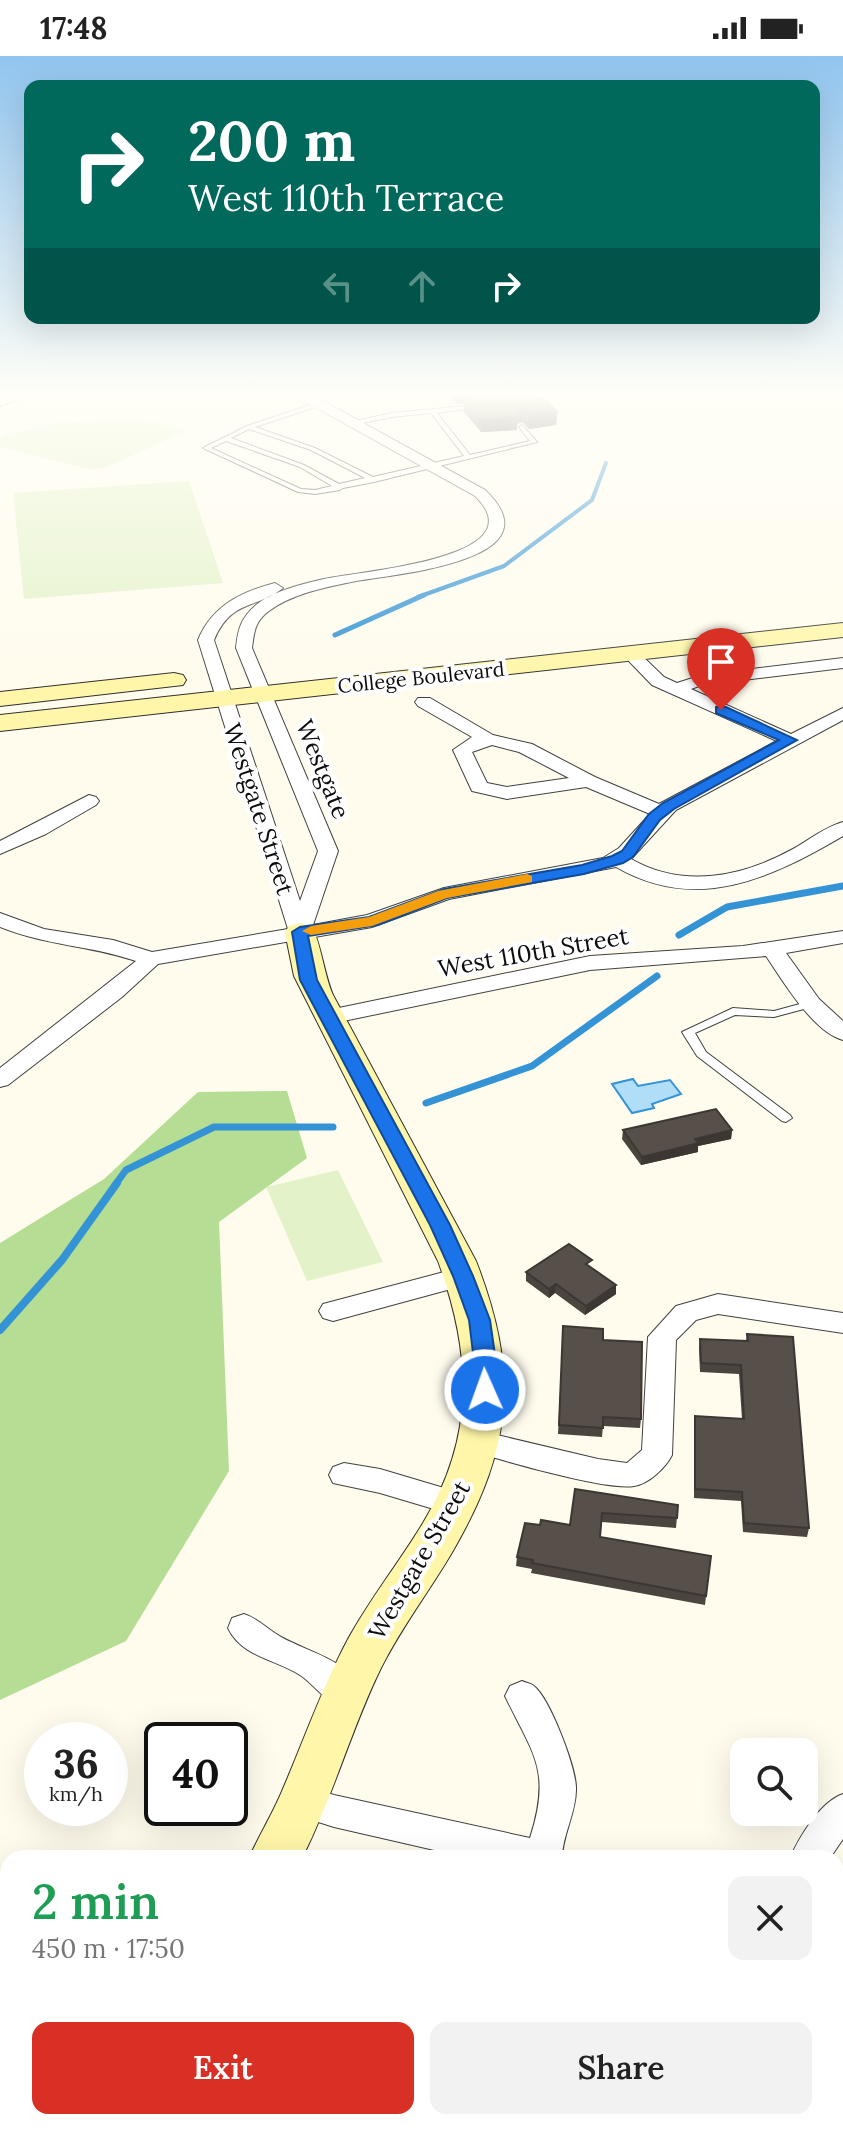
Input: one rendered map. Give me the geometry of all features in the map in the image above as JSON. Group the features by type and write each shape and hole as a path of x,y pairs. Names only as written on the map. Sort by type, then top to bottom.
{"main road":[{"name":"College Boulevard","path":"0,699 259,683 843,609"},
{"name":"College Boulevard","path":"259,683 630,654 843,630"},
{"name":"College Boulevard","path":"0,723 220,687"},
{"name":"Westgate Street","path":"279,1850 303,1801 346,1692 366,1651 441,1531 467,1479 480,1442 486,1369 480,1320 463,1276 440,1225 308,980 300,932"}],"street":[{"path":"383,573 462,556 480,547 499,526 500,518 490,500 471,489"},
{"name":"Westgate","path":"300,932 328,851 242,638 248,620 273,600 301,589 383,573"},
{"name":"Westgate Street","path":"300,932 207,650 210,629 217,618 244,599 294,582 383,573"},
{"path":"630,654 658,681 790,740"},
{"path":"679,690 688,683 702,680 843,663"},
{"path":"424,702 488,739 513,743 588,781 661,812"},
{"path":"0,919 39,935 113,946 151,959 372,921 444,894 584,870 618,860 627,854 661,812 705,784 843,713"},
{"path":"488,739 470,743 462,750 479,787 507,793 588,781"},
{"path":"0,848 89,801"},
{"path":"618,860 642,873 682,882 740,878 775,865 843,828"},
{"name":"West 110th Street","path":"329,1017 590,963 773,950 843,937"},
{"path":"773,950 811,1004 843,1033"},
{"path":"0,1080 114,992 151,959"},
{"path":"333,1311 463,1276"},
{"path":"480,1442 598,1471 633,1475 657,1455 662,1337 686,1313 718,1304 843,1323"},
{"path":"344,1475 380,1481 454,1503"},
{"path":"244,1628 269,1647 311,1664 346,1692"},
{"path":"522,1696 553,1748 561,1779 554,1823 546,1850"},
{"path":"303,1801 334,1811 507,1850"},
{"path":"814,1850 843,1810"}],"lane":[{"path":"295,489 330,489"},
{"path":"786,1118 701,1054 688,1032 733,1011 774,1014 811,1004"}],"green space":[{"path":"75,489 192,489 223,583 24,599 13,493"},
{"path":"287,1091 307,1158 219,1222 229,1471 126,1641 0,1700 0,1243 104,1179 198,1092"},
{"path":"338,1170 383,1262 307,1281 266,1187"}],"water":[{"path":"633,1079 638,1086 670,1080 681,1094 652,1104 654,1108 632,1113 612,1084"}],"building":[{"path":"716,1109 732,1130 695,1139 699,1143 642,1157 623,1130"},
{"path":"569,1244 592,1260 586,1264 616,1285 586,1306 556,1284 549,1289 526,1272"},
{"path":"563,1326 603,1329 603,1340 642,1342 641,1419 603,1417 603,1428 559,1425"},
{"path":"747,1334 793,1337 809,1528 744,1523 742,1492 695,1489 695,1416 744,1419 741,1365 701,1363 700,1339 748,1341"},
{"path":"575,1489 678,1505 677,1518 602,1513 600,1537 711,1556 706,1596 532,1563 533,1560 517,1557 525,1523 540,1525 541,1520 570,1525"}],"waterway":[{"path":"418,597 504,566 592,500 596,489"},
{"path":"335,635 424,595"},
{"path":"679,935 727,907 843,886"},
{"path":"426,1103 532,1066 657,976"},
{"path":"115,1185 126,1170 214,1127 333,1127"},
{"path":"0,1330 62,1260 117,1183"}],"slow traffic":[{"path":"311,931 372,921 444,894 527,879"}],"route":[{"path":"485,1390 486,1369 480,1320 463,1276 440,1225 308,980 300,932 372,921 444,894 584,870 618,860 627,854 654,817 669,806 790,740 721,710"}]}
